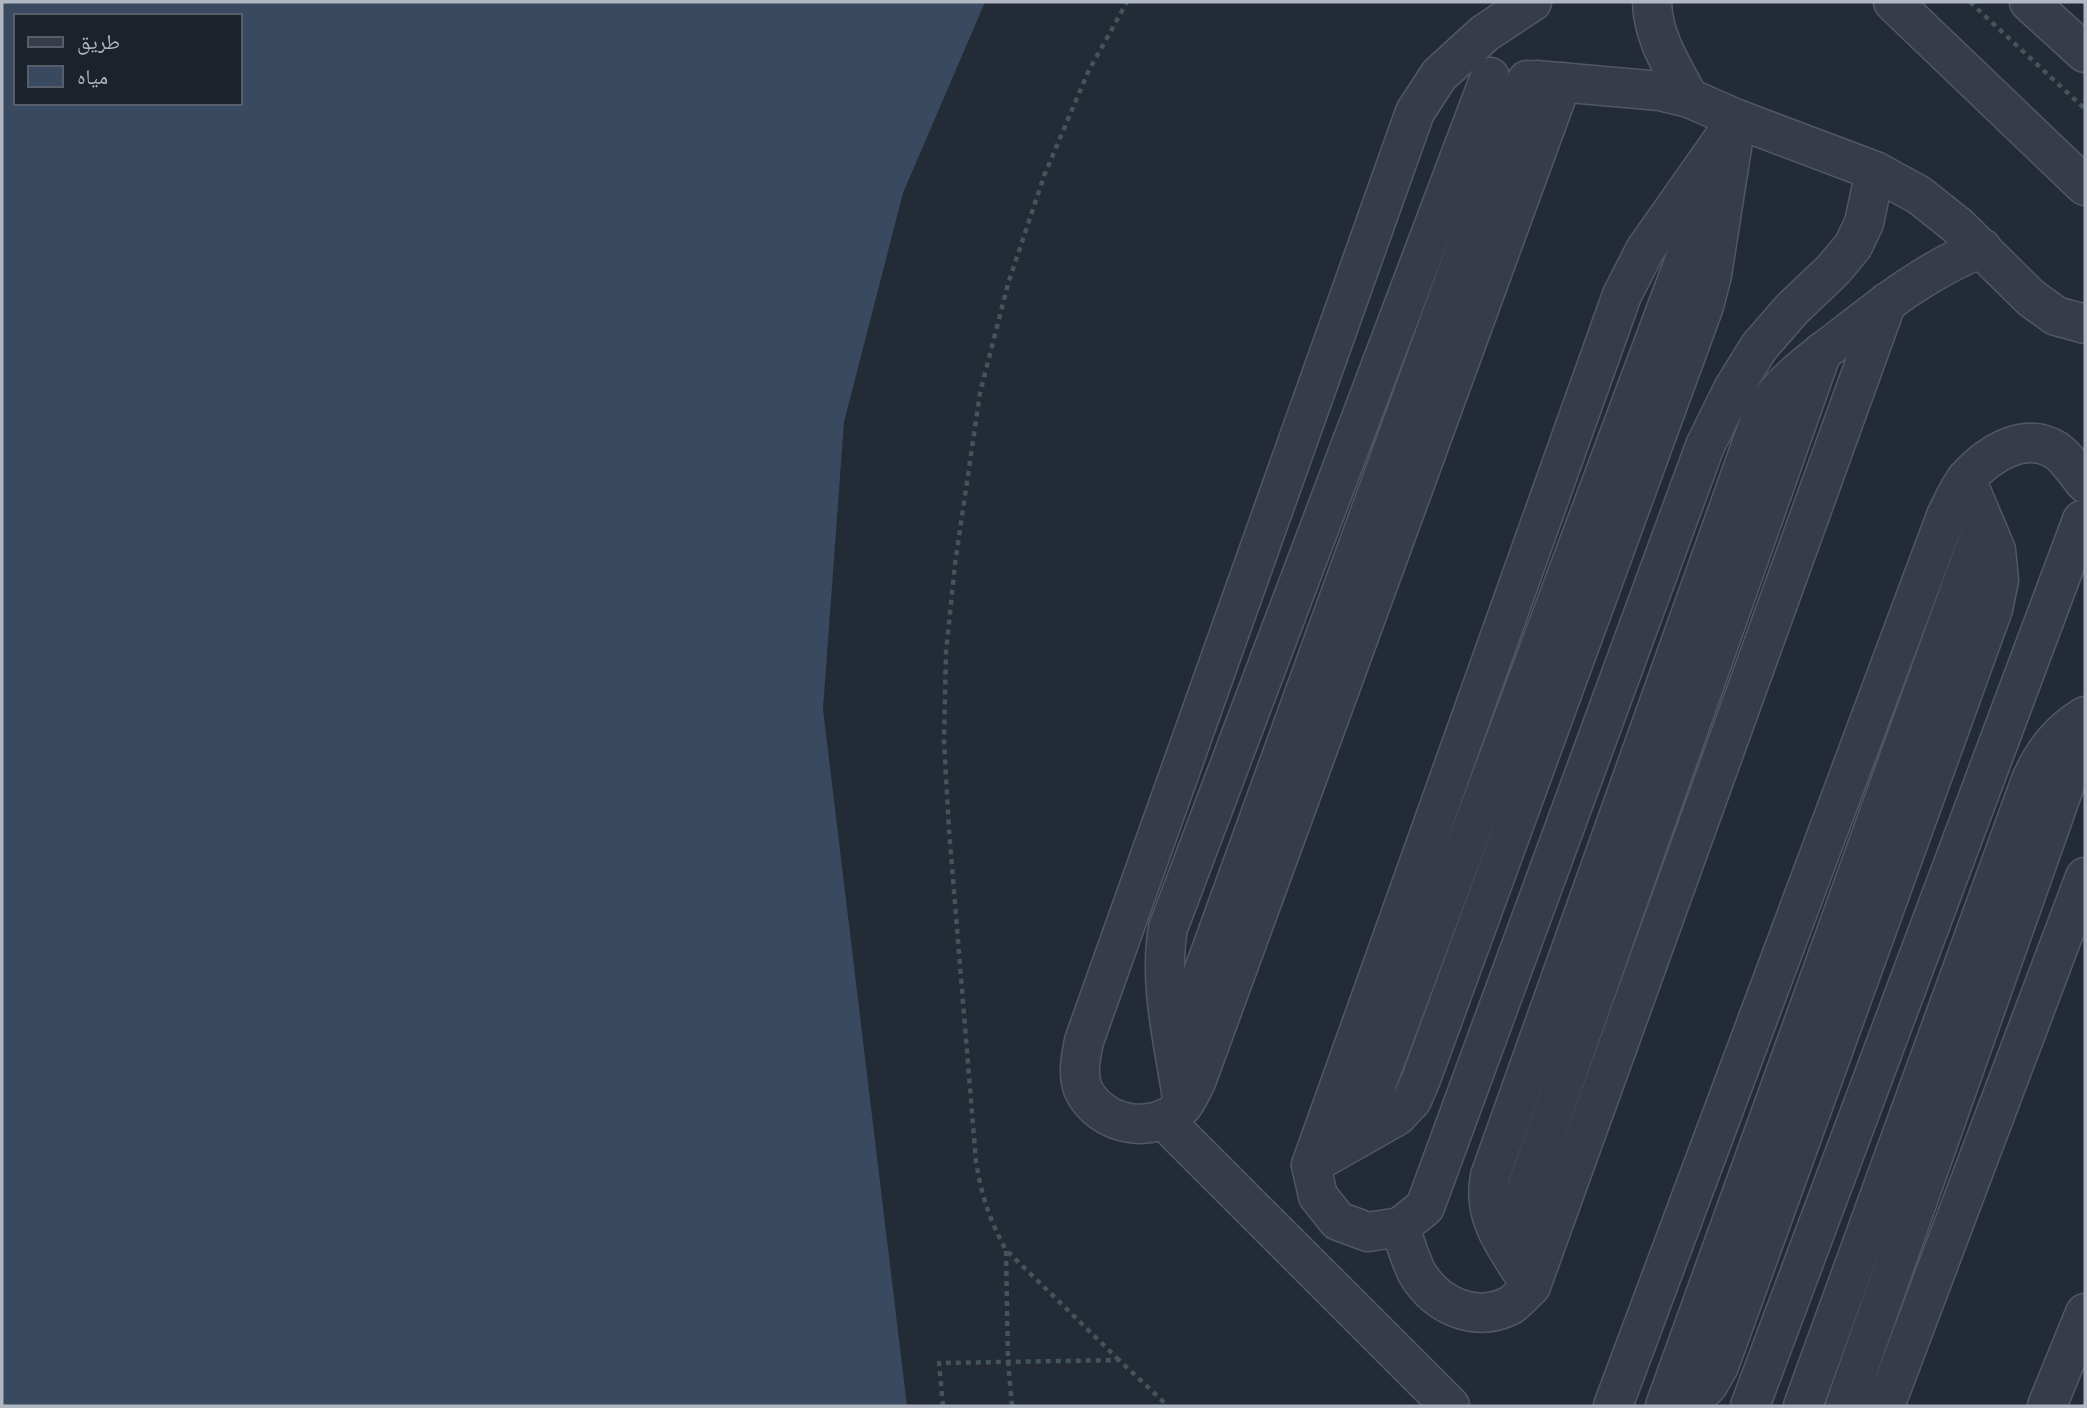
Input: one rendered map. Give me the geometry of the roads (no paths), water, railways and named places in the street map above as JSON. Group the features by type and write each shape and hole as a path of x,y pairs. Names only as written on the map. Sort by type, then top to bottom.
{"street":[{"path":"1526,80 1196,1082 1173,1113 1140,1125 1116,1121 1096,1108 1083,1088 1079,1064 1084,1041 1415,112 1439,75 1485,33 1532,2"},
{"path":"1652,2 1653,24 1660,45 1689,98"},
{"path":"1893,2 2085,186"},
{"path":"2029,2 2085,53"},
{"path":"1439,75 1660,91 1689,98 1875,171 1919,195 1982,248 2031,298 2056,316 2085,325"},
{"path":"1450,1406 1173,1113 1175,1049 1164,978 1164,953 1168,929 1526,80"},
{"path":"1311,1165 1397,1116 1412,1100 1421,1079 1704,306 1712,275 1737,119"},
{"path":"1737,119 1644,250 1622,295 1311,1165 1318,1196 1338,1221 1368,1232 1400,1227 1425,1207 1705,446 1732,389 1759,347 1853,246 1864,223 1875,171"},
{"path":"1531,1286 1489,1213 1486,1195 1490,1176 1763,409 1777,390 1887,302 1951,260 1982,248"},
{"path":"1400,1227 1417,1272 1432,1294 1456,1309 1483,1313 1510,1304 1531,1286 1887,302"},
{"path":"1613,1406 1946,516 1966,480 1983,464 2010,445 2037,443 2057,451 2084,508 1750,1406"},
{"path":"1687,1406 1708,1385 1719,1366 1993,609 1999,580 1996,550 1966,480"},
{"path":"1665,1406 1984,523"},
{"path":"1803,1406 2031,780 2040,759 2054,740 2085,716"},
{"path":"1844,1406 2085,728"},
{"path":"1885,1406 2085,877"},
{"path":"2047,1406 2085,1313"}],"water":[{"path":"2,2 985,2 903,193 844,422 823,709 907,1406 2,1406"}]}
